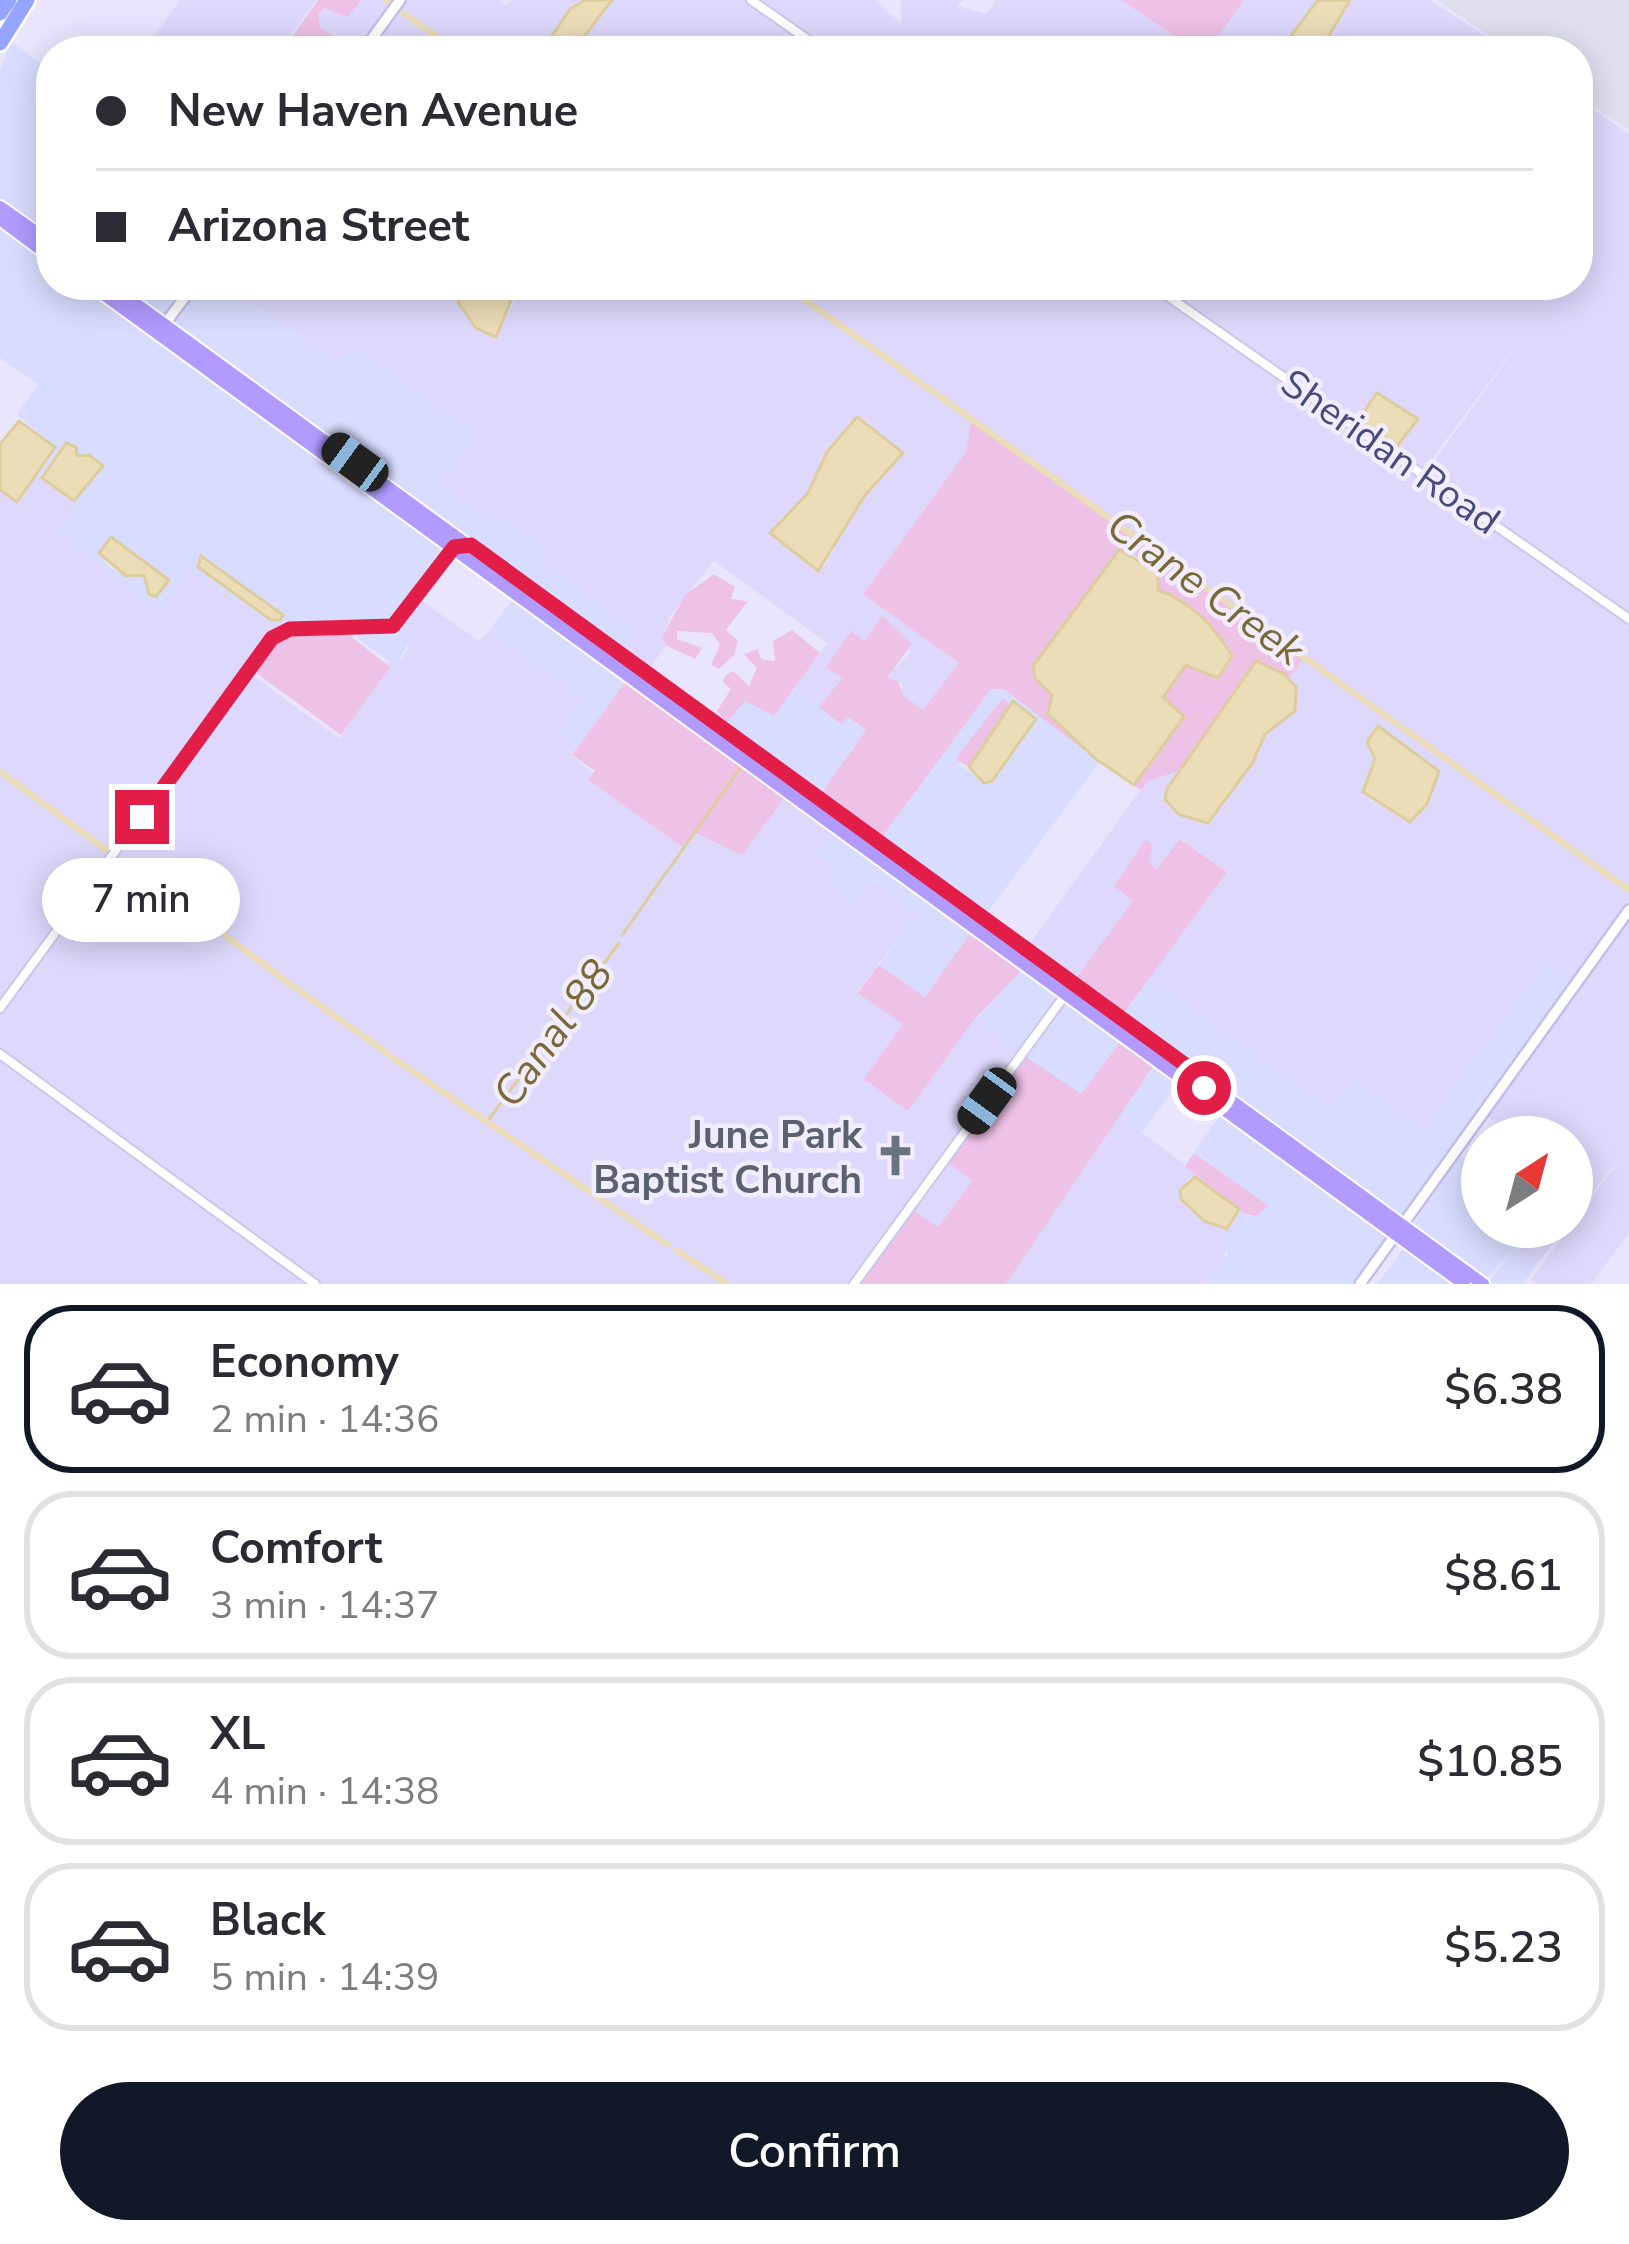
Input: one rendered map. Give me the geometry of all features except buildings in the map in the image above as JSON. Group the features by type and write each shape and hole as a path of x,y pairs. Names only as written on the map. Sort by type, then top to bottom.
{"highway":[{"path":"0,13 9,0"},
{"path":"0,43 27,0"}],"main road":[{"path":"374,36 400,0"},
{"path":"0,207 36,232"},
{"path":"0,219 36,245"},
{"path":"115,300 378,485 449,529 629,668 857,825 952,901 984,918 1104,1020 1191,1084 1226,1095 1464,1284"},
{"path":"127,300 161,329"},
{"path":"161,329 183,300"},
{"path":"243,388 287,426 328,442 454,547 590,638"},
{"path":"429,528 449,529"},
{"path":"454,547 471,545"},
{"path":"483,568 500,566"},
{"path":"517,592 536,592"},
{"path":"629,668 650,675 929,892 939,890 1070,988 1123,1020 1262,1136 1282,1141 1306,1168 1338,1178 1399,1232 1483,1284"},
{"path":"838,825 857,825"},
{"path":"884,859 905,861"},
{"path":"1364,1284 1629,910"},
{"path":"1104,1020 1123,1020"}],"street":[{"path":"751,0 803,36"},
{"name":"Sheridan Road","path":"1173,300 1629,619"},
{"path":"0,1008 282,632 393,626 454,547"},
{"path":"854,1284 1070,988"},
{"path":"0,1054 315,1284"}],"shaded area":[{"path":"180,0 316,0 291,36 154,36"},
{"path":"318,0 361,0 348,17 324,8 318,14 320,28 333,36 293,36"},
{"path":"361,0 398,0 370,36 333,36 319,28 318,14 324,7 347,17"},
{"path":"404,0 500,0 506,5 513,0 585,0 570,9 565,36 377,36"},
{"path":"585,0 612,0 584,36 552,36 570,9"},
{"path":"612,0 747,0 799,36 584,36"},
{"path":"755,0 875,0 901,24 901,0 963,0 957,6 986,14 996,0 1121,0 1175,36 807,36"},
{"path":"1121,0 1244,0 1219,36 1175,36"},
{"path":"1244,0 1316,0 1291,36 1219,36"},
{"path":"1318,0 1350,0 1329,36 1291,36"},
{"path":"1352,0 1430,0 1485,36 1331,36"},
{"path":"1436,0 1629,0 1629,130 1593,106 1593,36 1490,36"},
{"path":"11,42 36,60 36,227 0,201 0,70"},
{"path":"1593,109 1629,134 1629,617 1426,473 1533,323 1423,471 1178,300 1593,300"},
{"path":"0,226 36,251 36,300 103,300 448,552 392,624 278,629 190,568 160,612 57,532 76,507 74,501 98,475 77,456 76,447 42,478 36,473 55,447 17,414 38,384 0,358","holes":["112,537 169,580 126,576 111,568 99,553"]},
{"path":"136,300 180,300 165,321"},
{"path":"185,300 249,300 334,361 358,349 475,434 438,484 497,525 506,518 547,551 543,562 636,631 621,650 169,323"},
{"path":"248,300 458,300 476,328 496,337 514,300 1169,300 1629,622 1629,900 1572,978 1547,960 1423,1129 1353,1078 1330,1109 1149,978 1227,872 1181,839 1158,869 1149,863 1134,901 1074,981 1027,947 1147,781 1179,771 1167,789 1202,822 1224,806 1265,734 1295,711 1296,687 1289,678 1305,655 972,417 966,452 863,594 960,662 924,711 902,695 902,684 886,679 911,651 865,641 851,632 842,678 819,707 795,688 827,643 714,561 670,616 662,637 666,644 649,670 621,650 635,631 438,483 447,470 335,361","holes":["865,423 903,452 865,495 824,566 814,570 771,534 813,485 827,452","1378,727 1439,771 1427,804 1411,822 1369,799 1365,786 1375,759 1368,745"]},
{"path":"511,300 496,337 476,328 458,302"},
{"path":"1377,393 1418,419 1398,445 1358,419"},
{"path":"972,416 1306,655 1289,678 1248,672 1179,771 1148,781 1141,790 1134,785 1146,771 1166,702 1163,697 1187,665 1199,671 1217,632 1187,603 1158,590 1158,572 1131,553 1041,686 1052,695 1048,714 1096,759 1004,689 991,689 880,840 820,795 866,730 848,717 842,725 819,707 842,678 826,667 851,631 865,641 882,616 912,644 887,678 898,681 903,695 923,710 959,663 863,594 966,452"},
{"path":"857,417 903,453 865,495 818,571 770,533 808,493 827,452"},
{"path":"19,421 55,447 17,502 0,490 0,444"},
{"path":"66,443 76,447 77,456 89,455 103,466 74,501 42,478"},
{"path":"36,473 74,501 76,507 58,533 159,611 190,568 278,629 0,1005 0,490 17,502"},
{"path":"111,537 169,580 156,597 149,594 144,575 126,576 99,553"},
{"path":"1119,550 1158,572 1158,590 1201,616 1232,656 1218,678 1186,665 1163,697 1184,717 1134,785 1096,759 1048,714 1052,695 1035,678 1033,666"},
{"path":"201,556 283,615 280,620 271,620 198,567"},
{"path":"714,574 735,587 731,599 748,601 726,630 738,641 734,655 719,669 711,665 720,645 712,633 677,631 677,639 702,648 695,659 667,646 662,637 685,595"},
{"path":"513,598 627,680 577,748 558,734 583,699 488,632"},
{"path":"419,599 479,641 488,632 583,699 559,734 577,748 572,756 682,846 694,832 786,795 832,829 838,872 828,883 870,880 907,902 916,914 858,992 903,1024 865,1079 908,1110 973,1021 1020,1053 851,1284 318,1284 0,1051 0,1011 249,673 340,739 387,663 402,659 409,647 399,624"},
{"path":"399,624 413,635 396,665 359,640 359,631"},
{"path":"792,630 820,653 774,716 745,701 727,722 717,711 731,689 723,682 725,676 733,671 749,686 757,668 744,654 758,649 761,659 775,661 773,641"},
{"path":"299,634 349,635 390,667 341,735 255,672 276,644"},
{"path":"1256,661 1284,674 1296,687 1295,711 1265,734 1253,762 1208,823 1178,814 1165,799 1167,789"},
{"path":"627,680 786,795 742,855 694,832 683,847 588,780 595,771 572,755"},
{"path":"795,688 841,724 847,717 866,730 820,795 724,725 745,700 774,715"},
{"path":"991,689 1004,689 1100,762 985,916 880,840","holes":["1003,699 1036,720 992,781 984,783 959,764"]},
{"path":"1003,698 1011,705 969,767 955,759"},
{"path":"1013,701 1036,719 992,781 984,783 969,767"},
{"path":"1378,726 1439,771 1427,804 1410,822 1363,792 1375,759 1367,742"},
{"path":"832,829 972,931 925,997 879,965 916,914 876,882 870,881 853,903 828,884 837,871 813,854"},
{"path":"1146,839 1153,845 1149,862 1157,869 1180,839 1227,872 1122,1016 1074,981 1133,901 1114,886"},
{"path":"1629,918 1629,1233 1591,1284 1531,1280 1555,1248 1593,1248 1593,1196 1628,1148 1593,1192 1593,1116 1487,1116"},
{"path":"972,931 1023,969 973,1021 908,1111 864,1079 903,1024 858,993 879,965 925,997"},
{"path":"1547,960 1572,978 1473,1116 1461,1116 1461,1132 1399,1218 1122,1016 1150,978 1329,1108 1352,1078 1423,1128"},
{"path":"1023,969 1061,997 1020,1053 973,1021"},
{"path":"1064,999 1121,1041 1081,1095 1023,1055"},
{"path":"1121,1041 1154,1065 1006,1284 859,1284 912,1210 938,1227 972,1181 947,1162 1025,1056 1081,1094"},
{"path":"1023,1055 947,1162 972,1181 937,1228 911,1211 856,1284"},
{"path":"0,1057 311,1284 0,1284"},
{"path":"1154,1065 1178,1083 1141,1134 1118,1115"},
{"path":"1221,1114 1388,1237 1356,1284 1206,1284 1227,1255 1225,1238 1243,1215 1256,1216 1268,1206 1194,1152"},
{"path":"1118,1115 1242,1207 1245,1214 1228,1237 1224,1260 1206,1284 1006,1284","holes":["1190,1177 1239,1209 1227,1229 1192,1208 1180,1190"]},
{"path":"1194,1153 1269,1206 1256,1216 1245,1214 1185,1166"},
{"path":"1459,1155 1461,1248 1517,1248 1538,1263 1523,1284 1488,1283 1512,1250 1485,1281 1414,1224"},
{"path":"1195,1177 1239,1209 1227,1229 1204,1221 1181,1199 1180,1190"},
{"path":"1517,1248 1549,1248 1538,1263"},
{"path":"1403,1249 1431,1269 1451,1284 1377,1284"}],"waterway":[{"name":"Crane Creek","path":"386,0 390,3"},
{"name":"Crane Creek","path":"402,12 436,36"},
{"name":"Crane Creek","path":"805,300 1629,890"},
{"name":"Canal 88","path":"622,935 741,767"},
{"path":"0,772 112,854"},
{"path":"117,858 205,920"},
{"path":"210,924 295,988"},
{"name":"Canal 88","path":"486,1123 619,943"},
{"path":"300,991 388,1054"},
{"path":"393,1058 668,1245"},
{"path":"676,1250 727,1284"}],"place":[{"name":"June Park Baptist Church","path":"896,1156"}],"route":[{"path":"142,817 272,638 290,629 393,626 454,547 471,545 1213,1085 1204,1088"}]}
